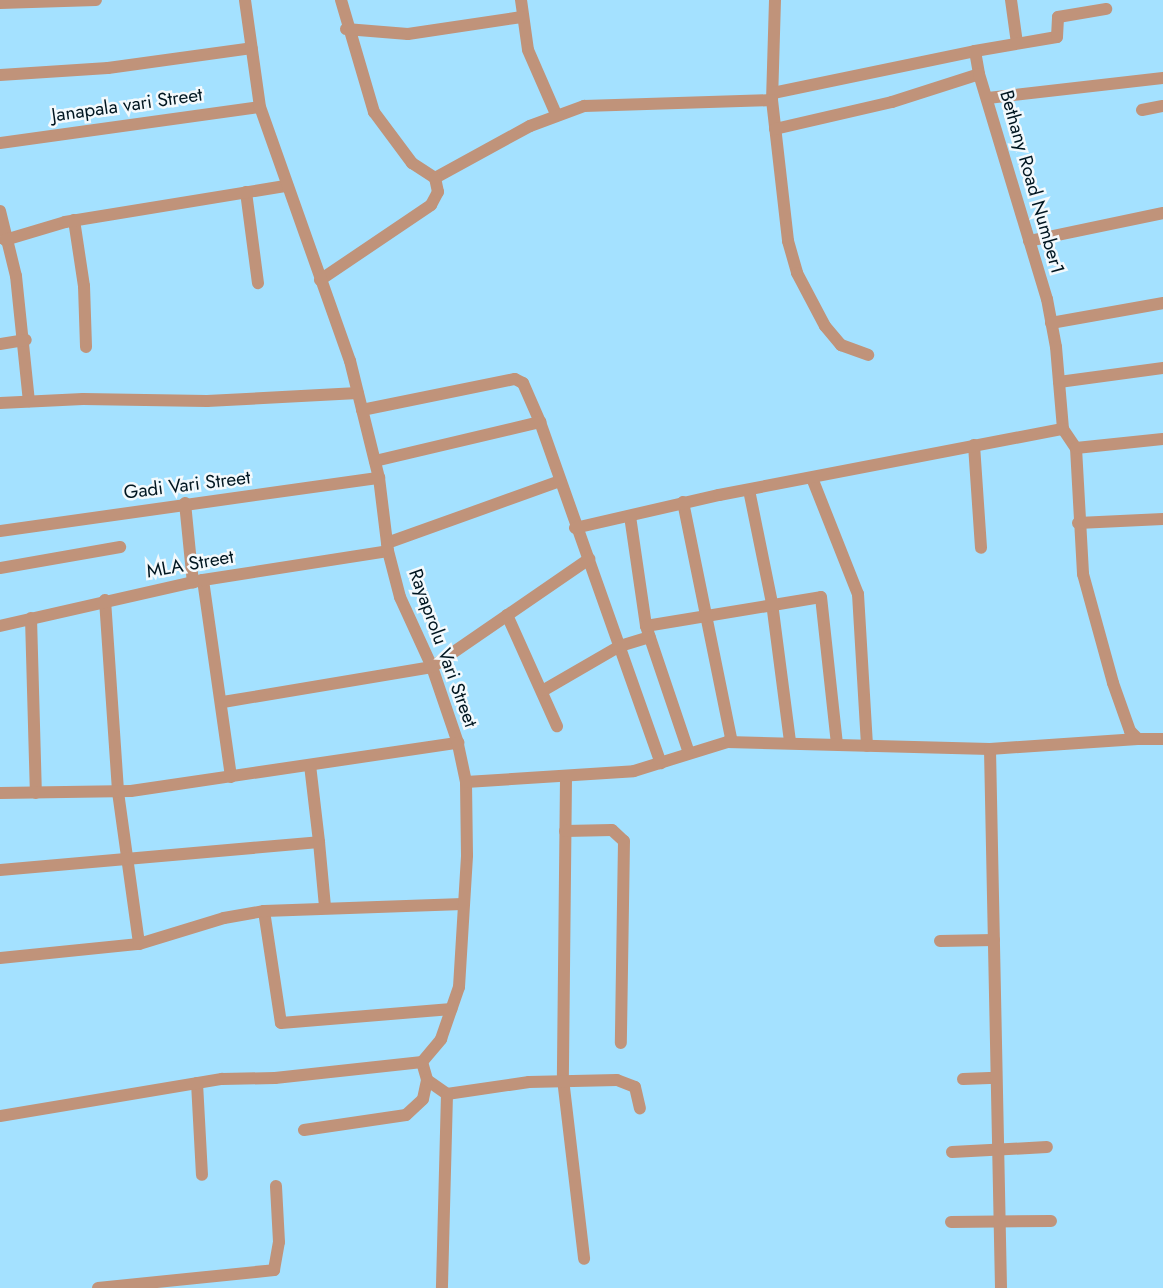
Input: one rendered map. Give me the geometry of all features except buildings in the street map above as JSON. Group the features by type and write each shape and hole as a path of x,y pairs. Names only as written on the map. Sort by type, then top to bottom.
{"street":[{"path":"0,3 96,0"},
{"name":"Rayaprolu Vari Street","path":"0,793 118,792 458,743 432,667 400,597 388,547 379,478 358,393 260,107 245,0"},
{"path":"320,280 431,205 438,192 435,178 412,163 374,111 346,29 341,0"},
{"path":"522,0 528,50 556,114"},
{"path":"775,0 772,96 788,241 797,273 841,345 868,355"},
{"path":"1011,0 1017,43"},
{"path":"435,178 556,114 614,104 772,96 975,51 1057,37 1058,17 1106,9"},
{"path":"346,29 408,34 522,17"},
{"path":"0,75 108,68 252,48"},
{"path":"975,51 979,74"},
{"name":"Bethany Road Number1","path":"775,129 892,102 979,74 1051,323 1062,429"},
{"path":"988,98 1163,78"},
{"path":"1142,110 1163,106"},
{"name":"Janapala vari Street","path":"0,143 260,107"},
{"path":"5,240 74,220 285,186"},
{"path":"246,192 258,283"},
{"path":"0,211 26,340 29,401"},
{"path":"1029,241 1163,213"},
{"path":"74,220 84,286 86,347"},
{"path":"1051,323 1163,303"},
{"path":"0,344 26,340"},
{"path":"1059,382 1163,368"},
{"path":"362,410 515,379 523,383 540,422 575,528 589,559 661,763"},
{"path":"0,404 29,401 206,401 358,393"},
{"path":"375,461 540,422"},
{"path":"575,528 683,502 1062,429 1076,448 1078,523 1093,619 1130,731 1138,739"},
{"path":"1076,448 1163,439"},
{"path":"974,445 981,548"},
{"name":"Gadi Vari Street","path":"0,531 185,503 379,478"},
{"path":"813,478 858,594 867,746"},
{"name":"MLA Street","path":"0,626 105,600 388,547 560,481"},
{"path":"749,490 772,603 790,742"},
{"path":"683,502 732,742"},
{"path":"185,503 223,702 231,776"},
{"path":"630,516 648,631 688,751"},
{"path":"1078,523 1163,519"},
{"path":"0,568 120,547"},
{"path":"223,702 432,667 589,559"},
{"path":"544,690 648,631 707,615 821,597 837,744"},
{"path":"105,600 118,792 139,944"},
{"path":"507,615 544,690 557,726"},
{"path":"32,618 36,793"},
{"path":"466,782 566,778 661,763 688,751 732,742 990,749 1163,739"},
{"path":"0,1116 197,1083 422,1062 441,1039 459,987 466,782 458,743"},
{"path":"990,749 1001,1288"},
{"path":"310,765 325,907"},
{"path":"566,778 563,1079 583,1259"},
{"path":"565,831 612,830 624,841 621,1043"},
{"path":"0,870 127,861 319,842"},
{"path":"0,958 139,944 225,918 264,911 463,904"},
{"path":"264,911 275,1007 281,1023 452,1009"},
{"path":"940,941 994,940"},
{"path":"304,1130 406,1115 423,1099 427,1080 422,1062"},
{"path":"963,1079 996,1078"},
{"path":"427,1080 447,1094 563,1079 626,1081 635,1087 640,1108"},
{"path":"197,1083 202,1175"},
{"path":"442,1288 447,1094"},
{"path":"952,1152 1047,1147"},
{"path":"98,1288 274,1270 279,1242 276,1186"},
{"path":"951,1222 999,1219 1051,1221"}]}
